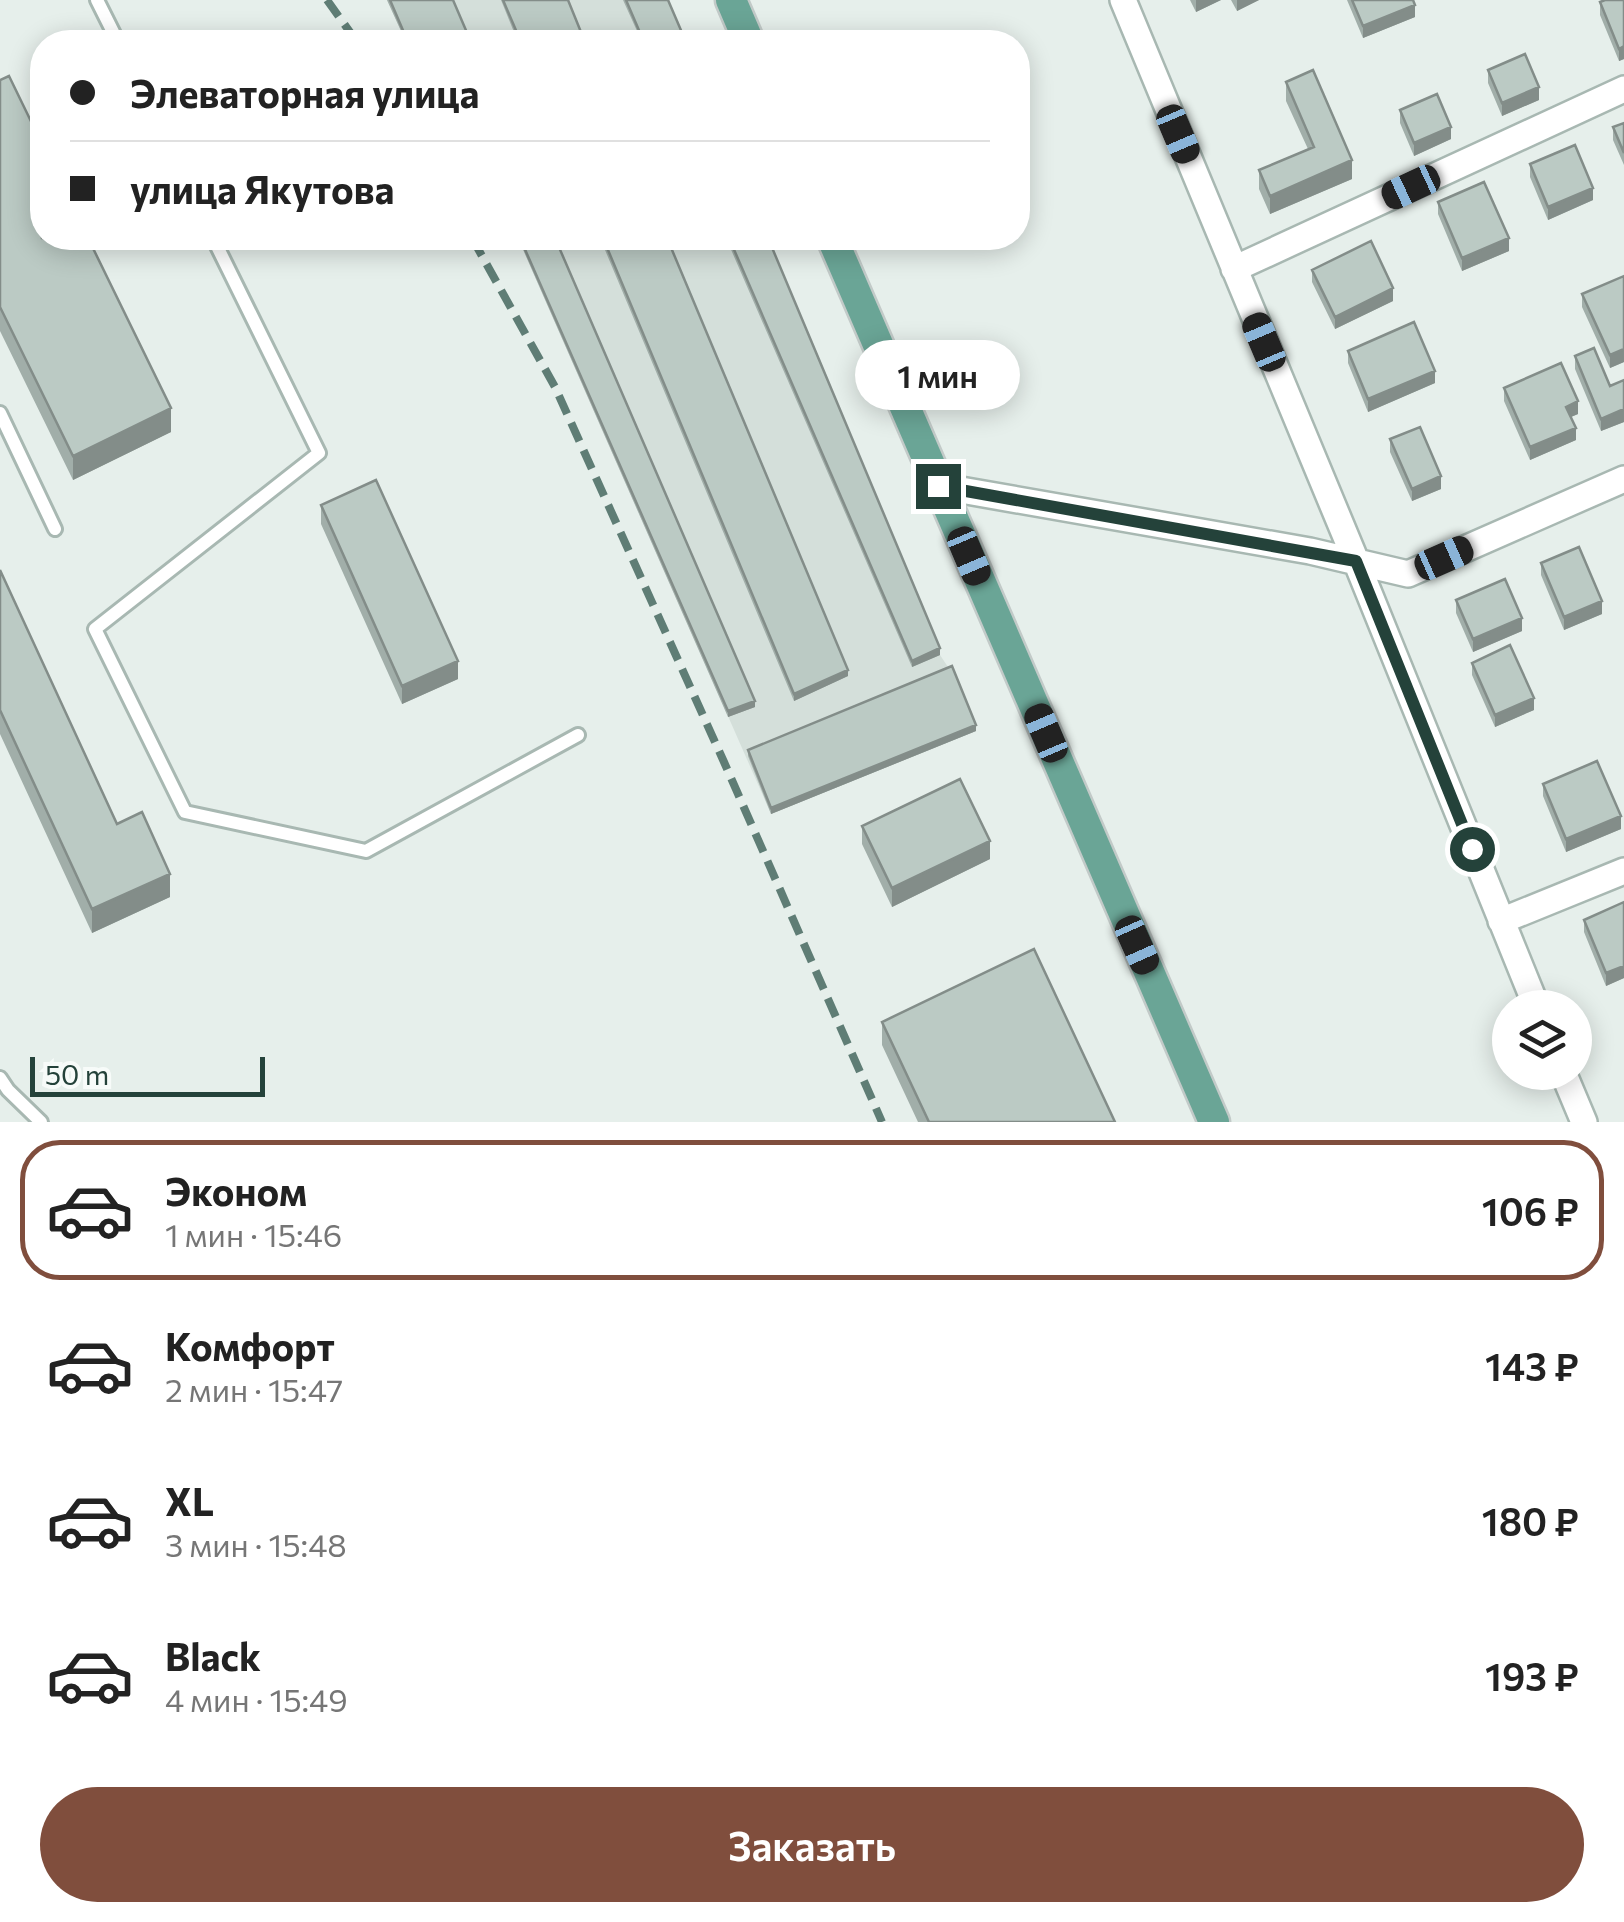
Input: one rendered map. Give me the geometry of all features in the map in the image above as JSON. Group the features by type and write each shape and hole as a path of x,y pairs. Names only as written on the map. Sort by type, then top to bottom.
{"main road":[{"path":"731,0 744,30"},
{"path":"837,250 1214,1122"}],"street":[{"path":"1123,0 1530,990"},
{"path":"1234,269 1624,89"},
{"path":"938,486 1356,561 1408,574 1624,480"},
{"path":"1501,921 1624,871"},
{"path":"1571,1090 1584,1122"}],"lane":[{"path":"97,0 112,30"},
{"path":"220,250 319,453 96,629 185,812 366,851 578,735"},
{"path":"0,413 56,529"},
{"path":"0,1078 41,1122"}],"shaded area":[{"path":"387,0 665,0 678,30 401,30"},
{"path":"523,250 770,250 940,655 952,673 976,731 771,814"}],"building":[{"path":"390,0 453,0 466,30 403,30"},
{"path":"503,0 568,0 580,30 516,30"},
{"path":"626,0 668,0 681,30 639,30"},
{"path":"1352,0 1413,0 1415,5 1363,26"},
{"path":"1624,0 1624,46 1619,49 1600,2"},
{"path":"1525,54 1539,87 1502,103 1488,70"},
{"path":"1313,70 1352,160 1270,196 1259,170 1314,147 1286,82"},
{"path":"9,76 30,119 30,250 94,250 171,408 73,456 0,307 0,80"},
{"path":"1437,94 1451,127 1414,143 1400,110"},
{"path":"1624,123 1624,153 1613,127"},
{"path":"1575,145 1593,188 1548,207 1530,164"},
{"path":"1484,182 1509,238 1462,258 1438,202"},
{"path":"1371,241 1393,288 1335,317 1312,270"},
{"path":"525,250 560,250 755,701 728,711"},
{"path":"608,250 672,250 848,670 794,694"},
{"path":"734,250 773,250 940,648 912,661"},
{"path":"1624,276 1624,349 1610,355 1582,294"},
{"path":"1414,322 1435,371 1368,399 1348,351"},
{"path":"1594,348 1610,386 1624,380 1624,409 1601,419 1575,356"},
{"path":"1561,363 1578,401 1566,407 1576,428 1530,447 1504,388"},
{"path":"1420,427 1441,476 1412,489 1390,439"},
{"path":"376,480 458,661 402,686 321,505"},
{"path":"1579,547 1602,601 1564,617 1541,563"},
{"path":"0,570 117,824 142,812 170,874 92,909 0,710"},
{"path":"1505,579 1522,618 1473,639 1456,600"},
{"path":"1510,645 1534,698 1495,715 1472,663"},
{"path":"952,666 976,725 771,808 748,750"},
{"path":"1597,761 1621,816 1566,839 1543,784"},
{"path":"960,779 990,841 892,888 862,826"},
{"path":"1624,902 1624,966 1606,973 1584,920"},
{"path":"1034,949 1115,1122 929,1122 882,1022"}],"railway":[{"path":"327,0 348,30"},
{"path":"479,250 555,387 882,1122"}],"route":[{"path":"938,486 1356,561 1472,849"}]}
